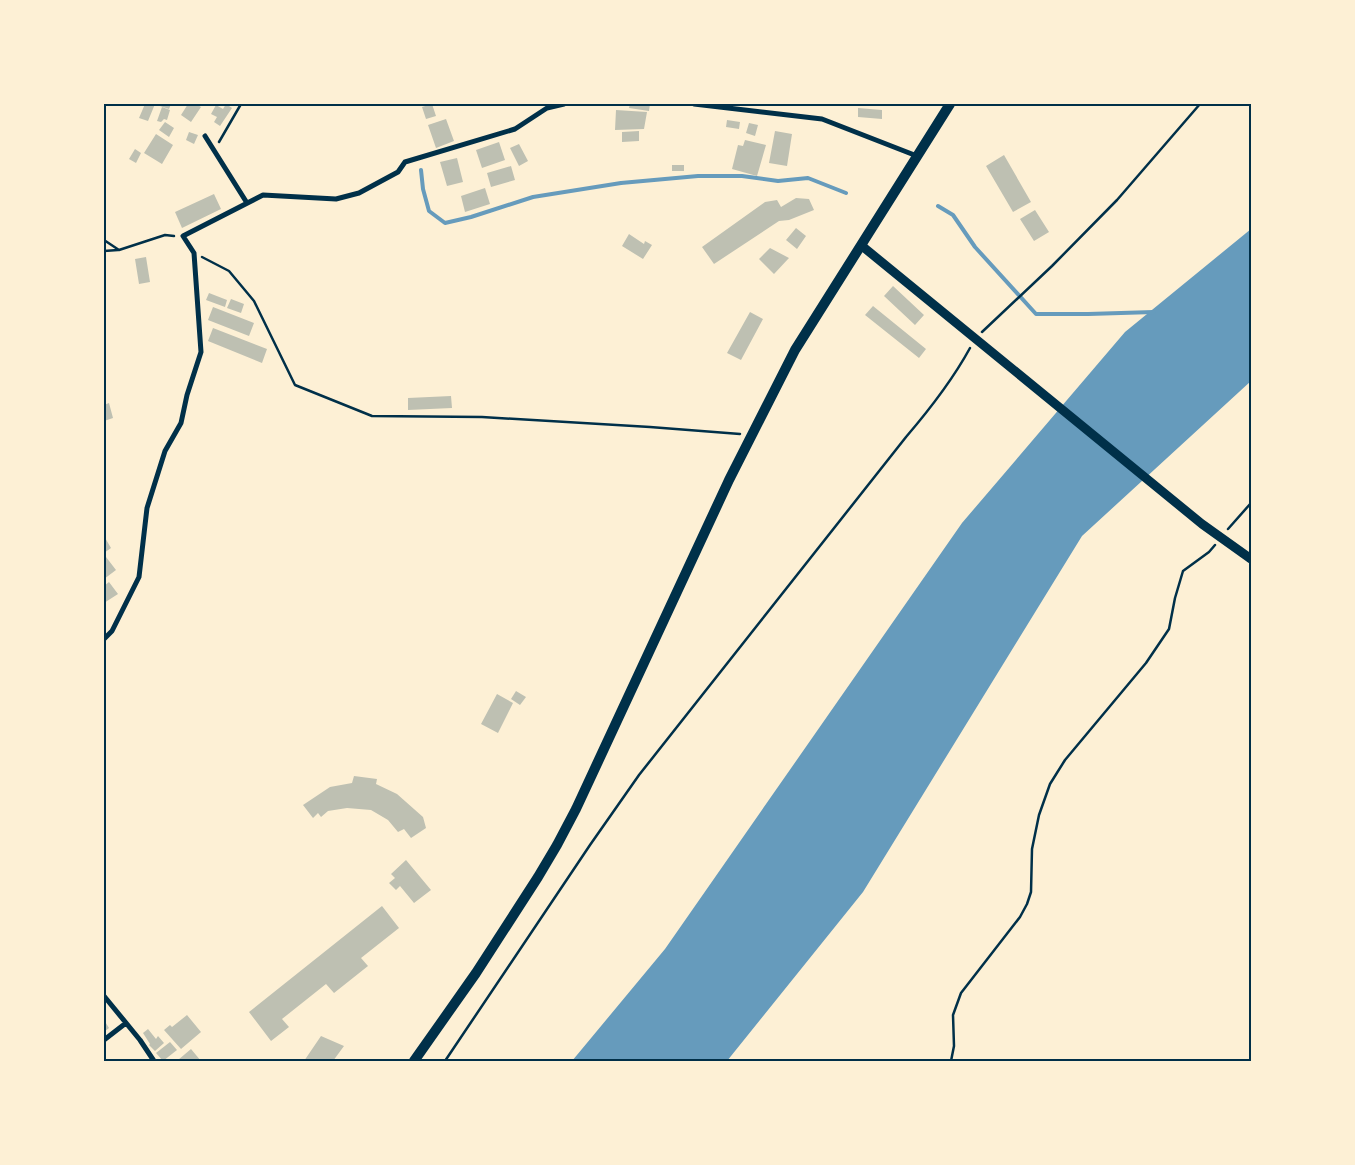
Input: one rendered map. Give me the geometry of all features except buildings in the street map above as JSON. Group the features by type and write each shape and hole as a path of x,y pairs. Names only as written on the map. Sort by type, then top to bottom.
{"main road":[{"path":"414,1061 476,973 557,845 576,809 751,435 795,350 950,104"}],"street":[{"path":"104,639 112,631 139,577 147,508 165,451 181,423 187,395 201,352 194,253 184,236 263,195 336,199 359,193 398,172 405,162 514,129 547,108 564,104"},
{"path":"694,104 822,119 918,156"},
{"path":"205,136 247,203"},
{"path":"862,246 1202,524 1251,559"},
{"path":"104,996 154,1061"},
{"path":"104,1040 126,1023"}],"path":[{"path":"215,150 241,104"},
{"path":"445,1061 639,775 900,444 937,400 976,338 1117,200 1200,104"},
{"path":"104,251 119,250 165,236 184,236"},
{"path":"104,240 119,250"},
{"path":"194,253 229,270 254,302 295,385 372,416 482,416 650,426 751,435"},
{"path":"951,1061 954,1046 953,1015 961,994 1028,904 1031,892 1032,849 1039,815 1050,784 1065,760 1146,663 1169,629 1174,598 1183,571 1209,552 1251,503"}],"water":[{"path":"1251,229 1251,381 1082,536 863,892 727,1061 572,1061 665,949 962,523 1125,332"}],"waterway":[{"path":"421,170 423,189 429,211 445,223 471,217 533,197 621,183 698,176 742,176 778,181 808,178 846,193"},
{"path":"938,206 953,215 975,247 1036,314 1154,312"}]}
